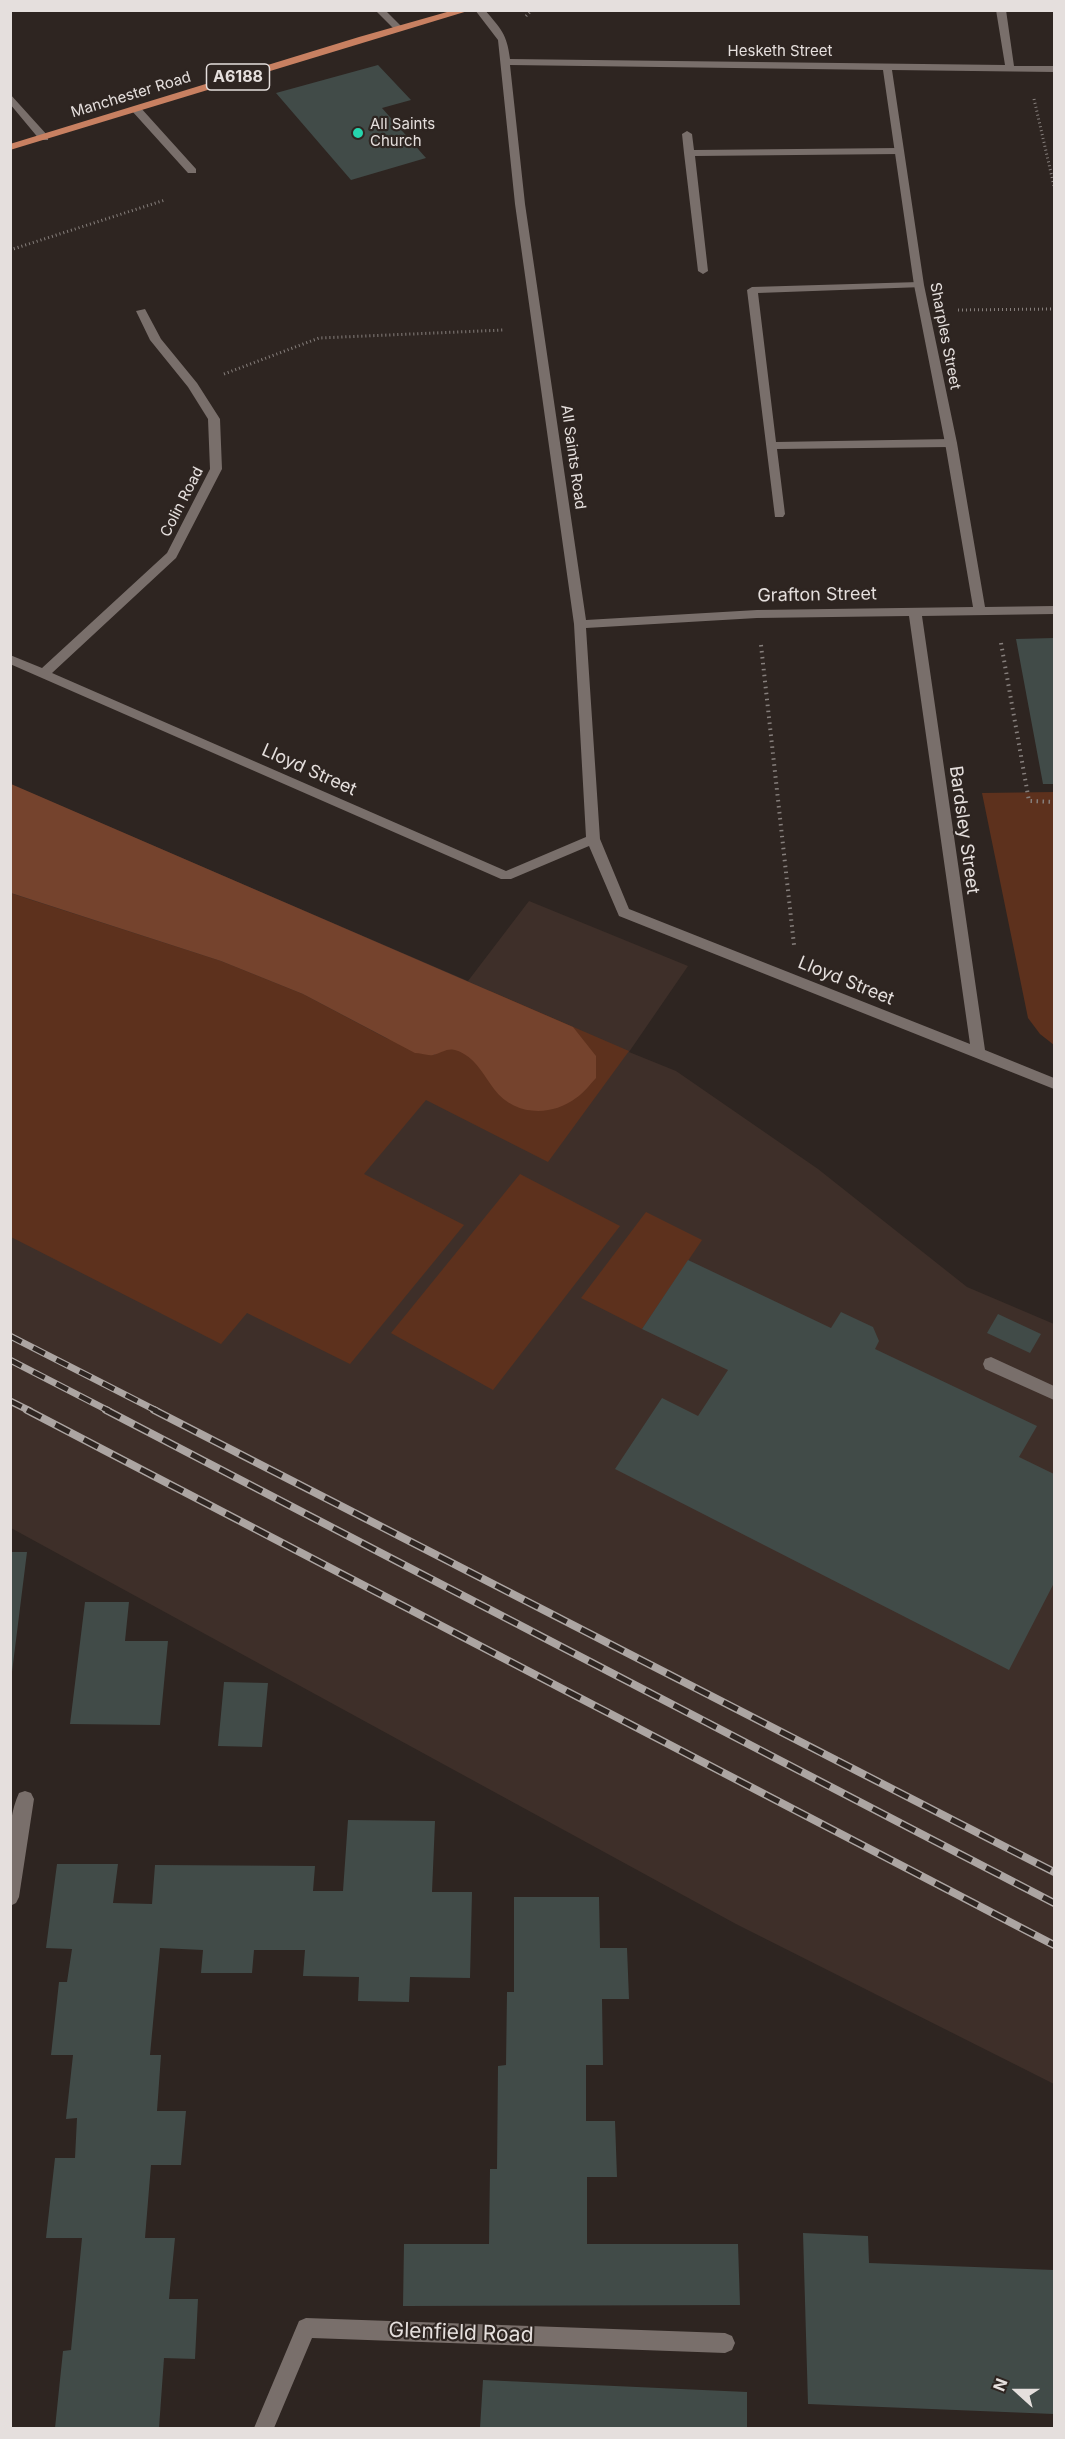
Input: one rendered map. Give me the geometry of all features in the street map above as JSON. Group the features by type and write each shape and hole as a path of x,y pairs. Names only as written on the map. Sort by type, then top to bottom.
{"main road":[{"name":"Manchester Road","path":"10,147 467,10"}],"street":[{"path":"379,10 399,29"},
{"name":"All Saints Road","path":"479,10 499,32 506,62 520,204 580,624 593,839 624,912"},
{"path":"1001,10 1010,69"},
{"name":"Hesketh Street","path":"506,62 1054,69"},
{"name":"Sharples Street","path":"887,66 919,285 951,443 980,610"},
{"path":"10,97 44,138"},
{"path":"136,109 192,171"},
{"path":"687,134 703,271"},
{"path":"689,153 899,151"},
{"path":"779,514 752,290 919,285"},
{"name":"Colin Road","path":"44,673 172,555 216,469 214,419 193,386 156,340 141,311"},
{"path":"771,446 951,443"},
{"name":"Grafton Street","path":"580,624 757,614 1054,610"},
{"name":"Bardsley Street","path":"915,612 978,1053"},
{"name":"Lloyd Street","path":"10,659 506,876 593,839"},
{"name":"Lloyd Street","path":"624,912 1054,1084"},
{"path":"991,1364 1054,1393"},
{"path":"10,1897 25,1799"},
{"name":"Glenfield Road","path":"264,2428 306,2328 725,2343"}],"path":[{"path":"1026,69 1054,186"},
{"path":"10,250 165,200"},
{"path":"924,310 1054,309"},
{"path":"193,386 319,338 538,329"},
{"path":"996,610 1029,801 1054,802"},
{"path":"757,614 798,981"}],"shaded area":[{"path":"10,784 468,981 529,901 688,966 629,1052 676,1071 818,1169 967,1287 1054,1324 1054,2084 736,1924 11,1528"},
{"path":"11,784 573,1027 596,1056 596,1078 582,1094 566,1104 544,1111 522,1109 502,1098 473,1061 459,1051 447,1050 431,1055 415,1053 303,994 221,961 11,893"},
{"path":"1054,792 1054,1045 1040,1034 1028,1018 982,793"},
{"path":"10,893 221,961 303,994 386,1038 434,1055 450,1044 490,991 629,1051 548,1162 426,1100 364,1174 464,1225 350,1364 247,1313 221,1344 11,1237"},
{"path":"520,1174 620,1226 493,1390 391,1333"},
{"path":"646,1212 702,1240 642,1329 581,1298"}],"building":[{"name":"All Saints Church","path":"378,65 411,100 382,108 426,158 351,180 276,93"},
{"path":"1054,638 1054,784 1043,784 1016,639"},
{"path":"688,1260 831,1328 841,1312 873,1327 879,1341 875,1349 1037,1426 1019,1457 1054,1474 1054,1583 1009,1670 615,1469 662,1398 698,1416 728,1370 642,1329"},
{"path":"998,1314 1041,1334 1030,1353 987,1333"},
{"path":"10,1552 27,1552 12,1672 10,1672"},
{"path":"85,1602 129,1602 125,1641 168,1641 160,1725 70,1724"},
{"path":"224,1682 268,1683 262,1747 218,1746"},
{"path":"348,1820 435,1821 432,1892 472,1892 470,1978 410,1977 409,2002 358,2001 359,1977 303,1976 305,1950 254,1950 252,1973 201,1973 203,1950 160,1948 150,2055 161,2055 157,2111 186,2111 181,2165 151,2165 145,2238 175,2238 169,2299 198,2299 195,2359 164,2358 159,2428 55,2428 63,2351 71,2350 82,2238 46,2238 55,2158 75,2158 77,2118 66,2119 73,2055 51,2055 59,1982 67,1982 72,1949 46,1948 57,1864 118,1864 113,1903 152,1904 155,1865 315,1866 313,1891 343,1891"},
{"path":"514,1897 599,1897 600,1948 627,1948 629,1999 602,1999 603,2065 586,2065 586,2121 615,2121 617,2177 587,2177 587,2244 738,2244 740,2305 403,2306 404,2244 489,2244 490,2169 497,2169 498,2066 506,2065 507,1992 514,1992"},
{"path":"803,2233 868,2236 869,2263 1054,2270 1054,2414 808,2404"},
{"path":"483,2380 747,2392 747,2428 480,2428"}],"railway":[{"path":"10,1336 157,1411"},
{"path":"10,1360 109,1411"},
{"path":"10,1401 30,1411"},
{"path":"27,1410 1054,1945"},
{"path":"106,1410 1054,1903"},
{"path":"154,1410 1054,1872"}],"place":[{"name":"All Saints Church","path":"358,133"}]}
